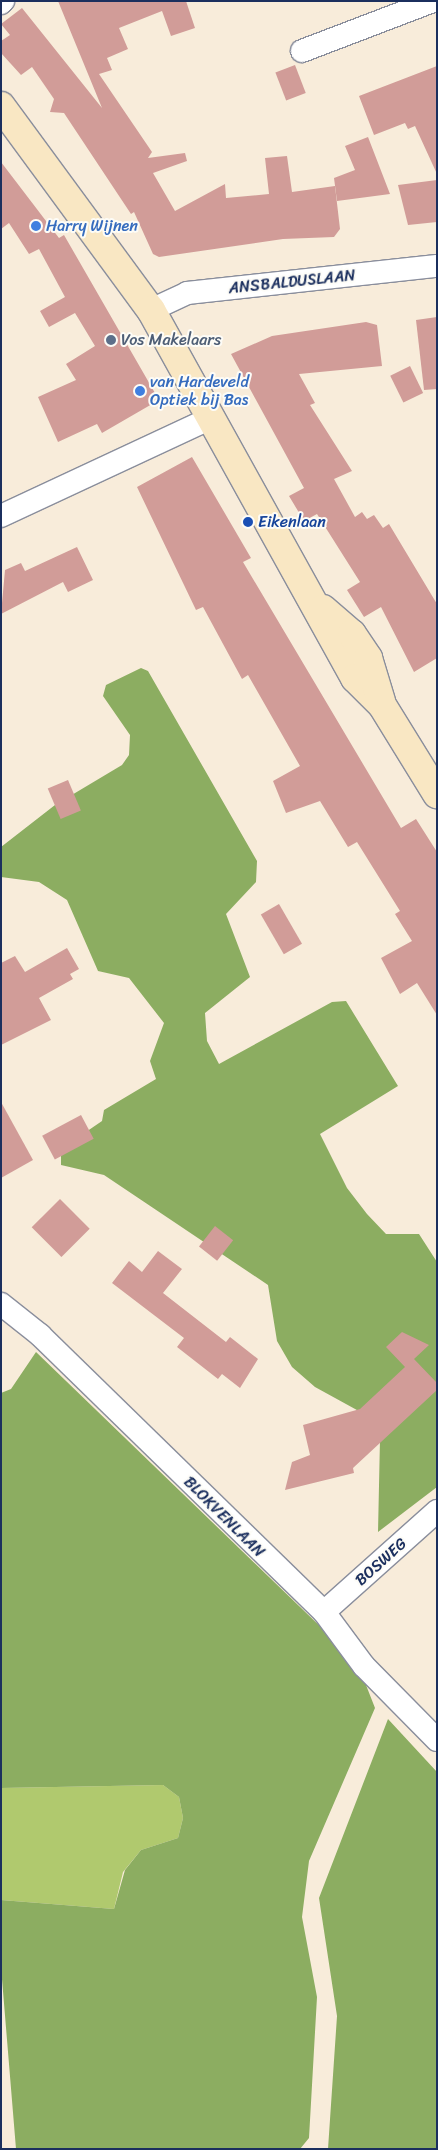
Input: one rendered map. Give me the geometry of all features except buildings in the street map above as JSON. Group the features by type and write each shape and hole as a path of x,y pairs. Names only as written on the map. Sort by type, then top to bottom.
{"main road":[{"path":"1,106 151,310 316,603 355,678 382,705 437,794"}],"street":[{"path":"302,52 432,1"},
{"name":"ANSBALDUSLAAN","path":"151,310 187,293 437,266"},
{"path":"1,516 211,418"},
{"name":"BLOKVENLAAN","path":"1,1304 40,1335 324,1612 364,1666 437,1740"},
{"name":"BOSWEG","path":"324,1612 437,1511"}],"green space":[{"path":"141,668 148,671 257,861 256,882 226,914 250,977 205,1013 207,1041 219,1064 332,1002 346,1001 398,1086 320,1134 347,1188 367,1214 386,1234 419,1234 437,1262 437,1487 378,1532 380,1439 366,1415 315,1387 292,1367 277,1341 268,1285 104,1175 61,1165 61,1149 102,1121 104,1110 156,1079 150,1061 164,1023 129,978 98,971 67,900 39,882 1,877 1,847 55,805 122,765 129,755 130,735 103,696 106,685"},
{"path":"36,1352 357,1662 375,1708 309,1861 302,1917 317,1997 309,2138 300,2149 16,2149 1,1967 1,1900 114,1909 125,1870 141,1850 178,1838 183,1818 179,1797 163,1785 1,1788 1,1393 11,1389"},
{"path":"388,1719 437,1772 437,2149 328,2149 337,2016 319,1898"},
{"path":"163,1785 179,1797 183,1818 178,1838 141,1850 123,1872 114,1909 1,1900 1,1788"}],"place":[{"name":"Harry Wijnen","path":"36,226"},
{"name":"Vos Makelaars","path":"111,340"},
{"name":"van Hardeveld Optiek bij Bas","path":"140,391"},
{"name":"Eikenlaan","path":"248,522"}]}
